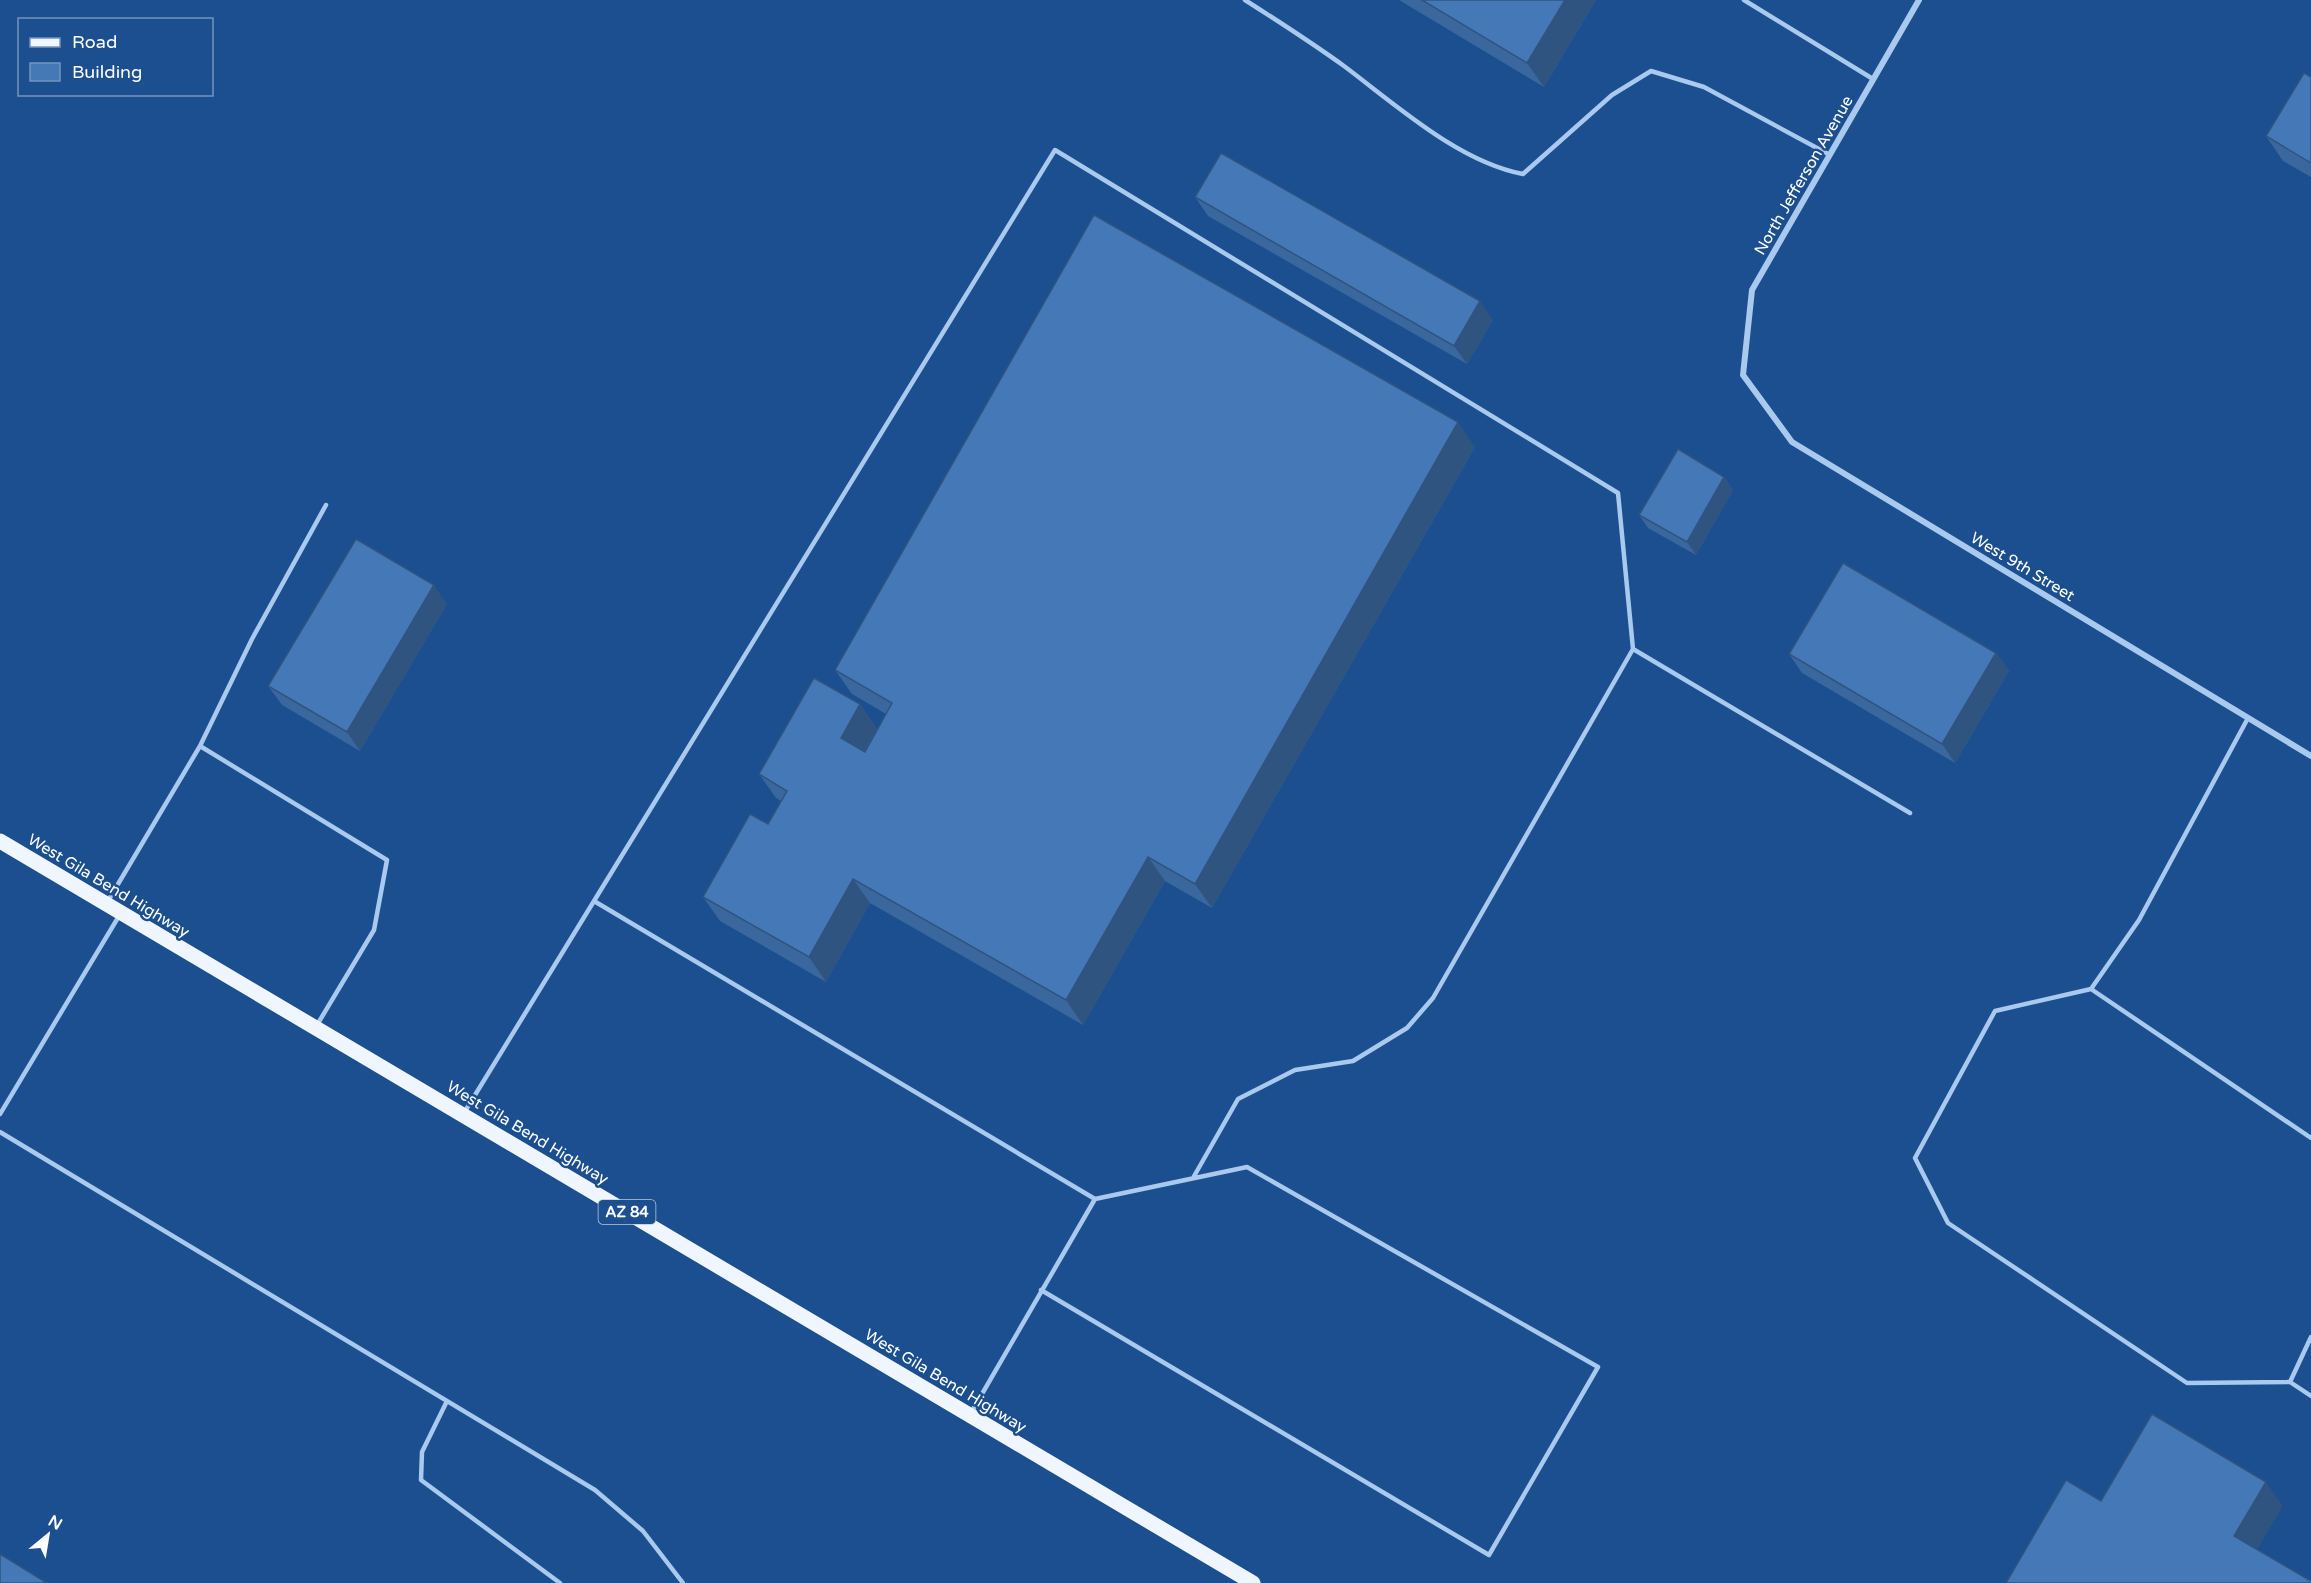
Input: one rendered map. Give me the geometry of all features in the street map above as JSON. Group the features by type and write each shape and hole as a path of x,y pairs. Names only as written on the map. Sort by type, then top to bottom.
{"main road":[{"name":"West Gila Bend Highway","path":"0,841 1253,1583"}],"street":[{"name":"North Jefferson Avenue","path":"1743,375 1752,290 1919,0"},
{"name":"West 9th Street","path":"1743,375 1792,442 2311,756"}],"lane":[{"path":"1245,0 1310,42 1435,134 1499,170 1523,174 1612,95 1651,71 1704,87 1830,155"},
{"path":"1744,0 1873,79"},
{"path":"463,1115 1055,150 1618,493 1633,649 1433,998 1407,1028 1353,1060 1295,1071 1238,1100 1193,1178"},
{"path":"106,904 200,746 252,639 326,505"},
{"path":"1633,649 1910,813"},
{"path":"2248,718 2139,920 2091,989 1995,1011 1915,1158 1948,1223 2187,1383 2290,1382 2311,1396"},
{"path":"200,746 387,860 374,930 315,1027"},
{"path":"594,901 1095,1199 1247,1167 1598,1367 1489,1555 1041,1290"},
{"path":"0,1114 121,913"},
{"path":"2091,989 2311,1138"},
{"path":"0,1132 596,1490 643,1532 683,1583"},
{"path":"970,1416 1095,1199"},
{"path":"2290,1382 2311,1337"},
{"path":"447,1401 422,1452 421,1480 560,1583"}],"building":[{"path":"1422,0 1565,0 1527,63"},
{"path":"2304,73 2311,77 2311,163 2266,136"},
{"path":"1221,153 1480,301 1454,346 1195,197"},
{"path":"1094,215 1458,422 1195,884 1148,857 1066,1000 853,879 809,957 703,897 750,814 768,824 787,791 759,774 814,678 860,704 841,738 865,752 892,703 835,670"},
{"path":"1678,449 1724,477 1687,542 1639,515"},
{"path":"356,539 434,585 347,732 268,686"},
{"path":"1843,563 1996,653 1942,744 1789,654"},
{"path":"2152,1414 2266,1482 2234,1536 2311,1583 2006,1583 2066,1480 2101,1501"},
{"path":"0,1554 47,1583 0,1583"}]}
